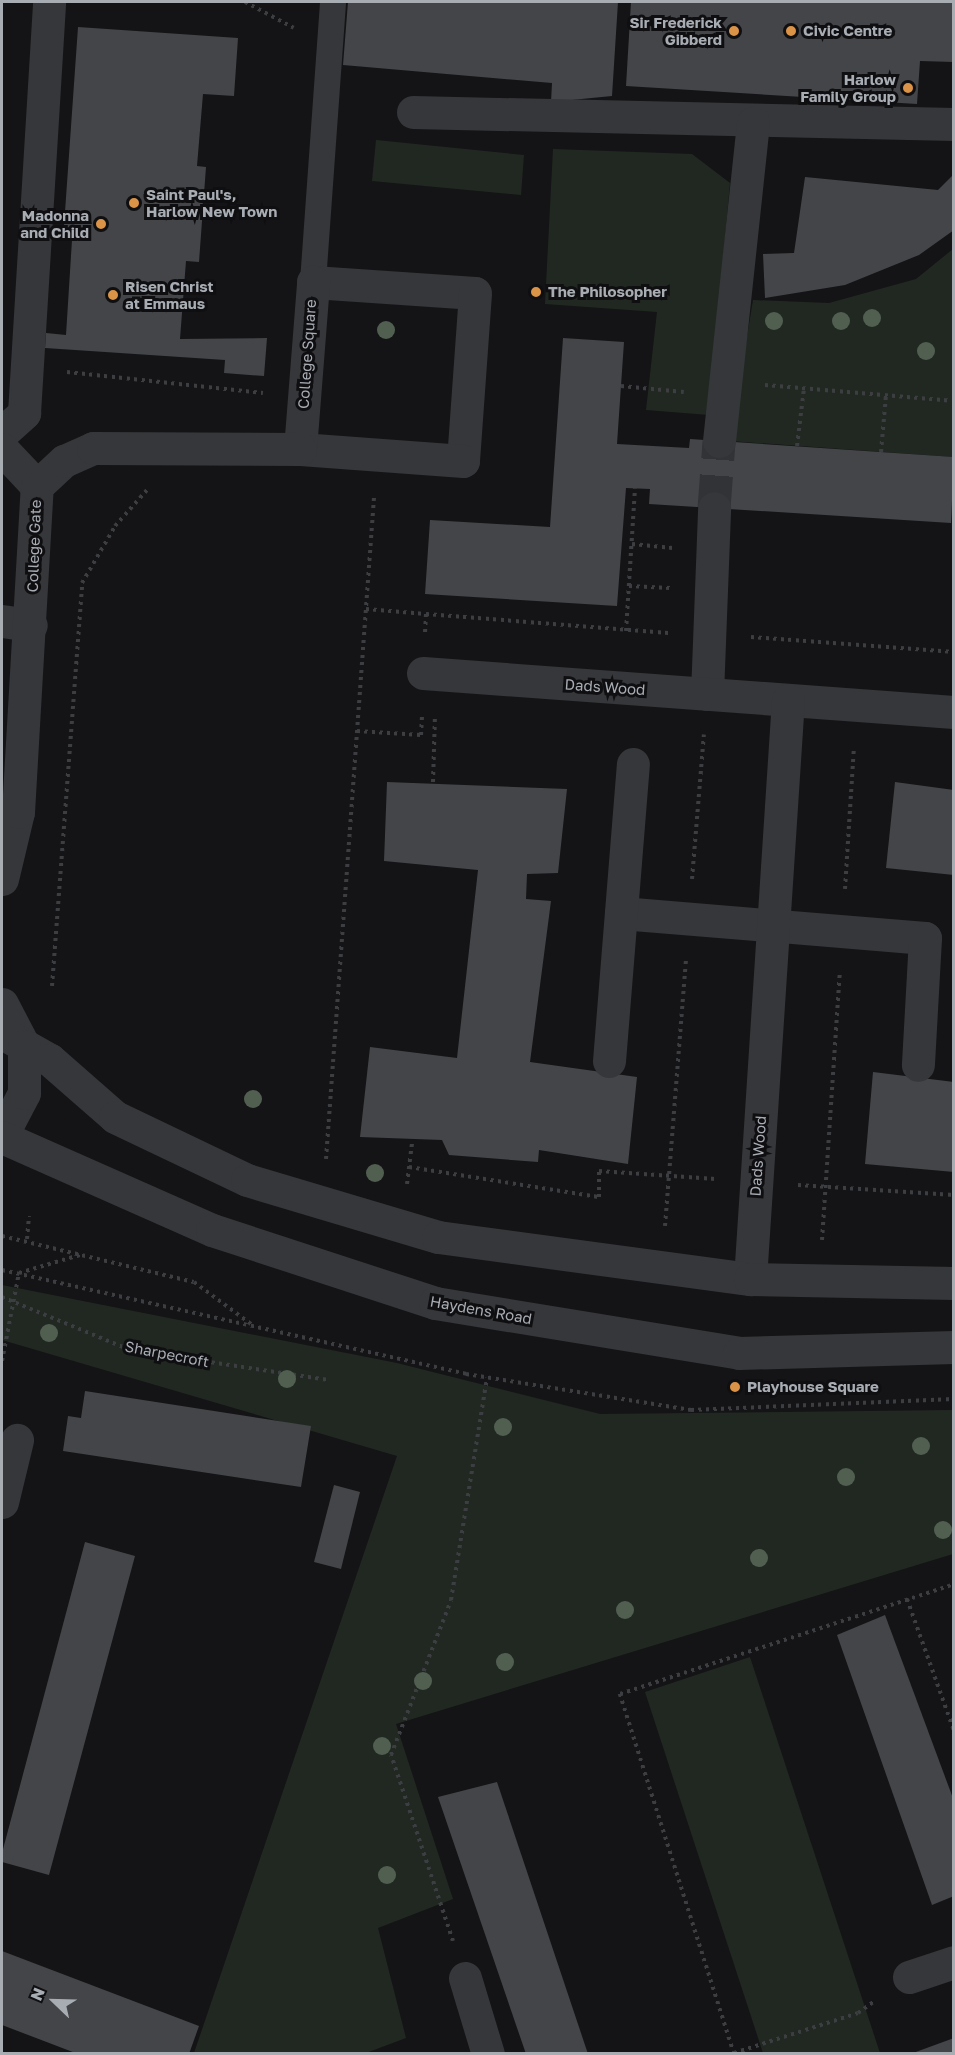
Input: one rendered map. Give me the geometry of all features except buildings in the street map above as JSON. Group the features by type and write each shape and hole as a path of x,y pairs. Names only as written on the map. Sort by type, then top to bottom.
{"street":[{"path":"2,433 24,413 25,368 50,2"},
{"path":"413,112 753,123 954,124"},
{"path":"719,441 753,123"},
{"name":"College Square","path":"313,282 475,293 463,461 300,449 313,282"},
{"name":"College Gate","path":"2,879 5,847 18,812 16,623 37,486 64,461 93,448 300,449"},
{"path":"2,450 37,486"},
{"path":"707,694 714,508"},
{"name":"Dads Wood","path":"423,673 954,712"},
{"name":"Dads Wood","path":"750,1280 788,700"},
{"path":"609,1061 633,764"},
{"path":"621,913 925,938 918,1065"},
{"path":"2,1004 13,1040 50,1059 115,1117 247,1180 438,1237 750,1280 954,1283"},
{"name":"Haydens Road","path":"13,1040 24,1093 2,1136 213,1230 435,1303 739,1353 954,1347"},
{"path":"2,1502 17,1440"},
{"path":"909,1977 954,1962"},
{"path":"465,1978 488,2054"}],"lane":[{"path":"313,282 333,2"}],"path":[{"path":"25,368 273,394"},
{"path":"621,386 724,389 804,388 954,401"},
{"path":"797,446 804,388"},
{"path":"881,452 886,395"},
{"path":"323,1202 374,455"},
{"path":"52,986 82,583 115,526 152,485"},
{"path":"626,631 635,488"},
{"path":"673,548 673,558"},
{"path":"629,586 672,588 672,578"},
{"path":"433,782 435,716"},
{"path":"409,1167 599,1197 599,1172 954,1195"},
{"path":"27,1239 29,1216"},
{"path":"2,1236 27,1239 194,1282 254,1326"},
{"path":"19,1274 83,1254"},
{"path":"2,1270 488,1377 691,1410 954,1399"},
{"path":"2,1361 19,1274"},
{"name":"Sharpecroft","path":"2,1297 15,1299 130,1350 329,1380"},
{"path":"465,1978 391,1755 451,1600 488,1377"},
{"path":"909,1977 858,2013 734,2053 620,1694 954,1584"},
{"path":"907,1599 954,1731"}],"shaded area":[{"path":"376,140 524,155 521,195 372,181"},
{"path":"553,149 692,154 730,183 709,415 646,410 657,312 545,304"},
{"path":"953,249 953,457 730,441 753,300 829,303 916,279"},
{"path":"2,1285 397,1363 600,1414 953,1410 953,1554 396,1724 453,1899 378,1928 406,2038 366,2053 194,2053 397,1456 2,1340"},
{"path":"750,1657 880,2053 763,2053 645,1692"}],"tunnel":[{"path":"714,508 719,441"}],"place":[{"name":"Sir Frederick Gibberd","path":"734,31"},
{"name":"Civic Centre","path":"791,31"},
{"name":"Harlow Family Group","path":"908,88"},
{"name":"Saint Paul's, Harlow New Town","path":"134,203"},
{"name":"Madonna and Child","path":"101,224"},
{"name":"The Philosopher","path":"536,292"},
{"name":"Risen Christ at Emmaus","path":"113,295"},
{"name":"Playhouse Square","path":"735,1387"}]}
